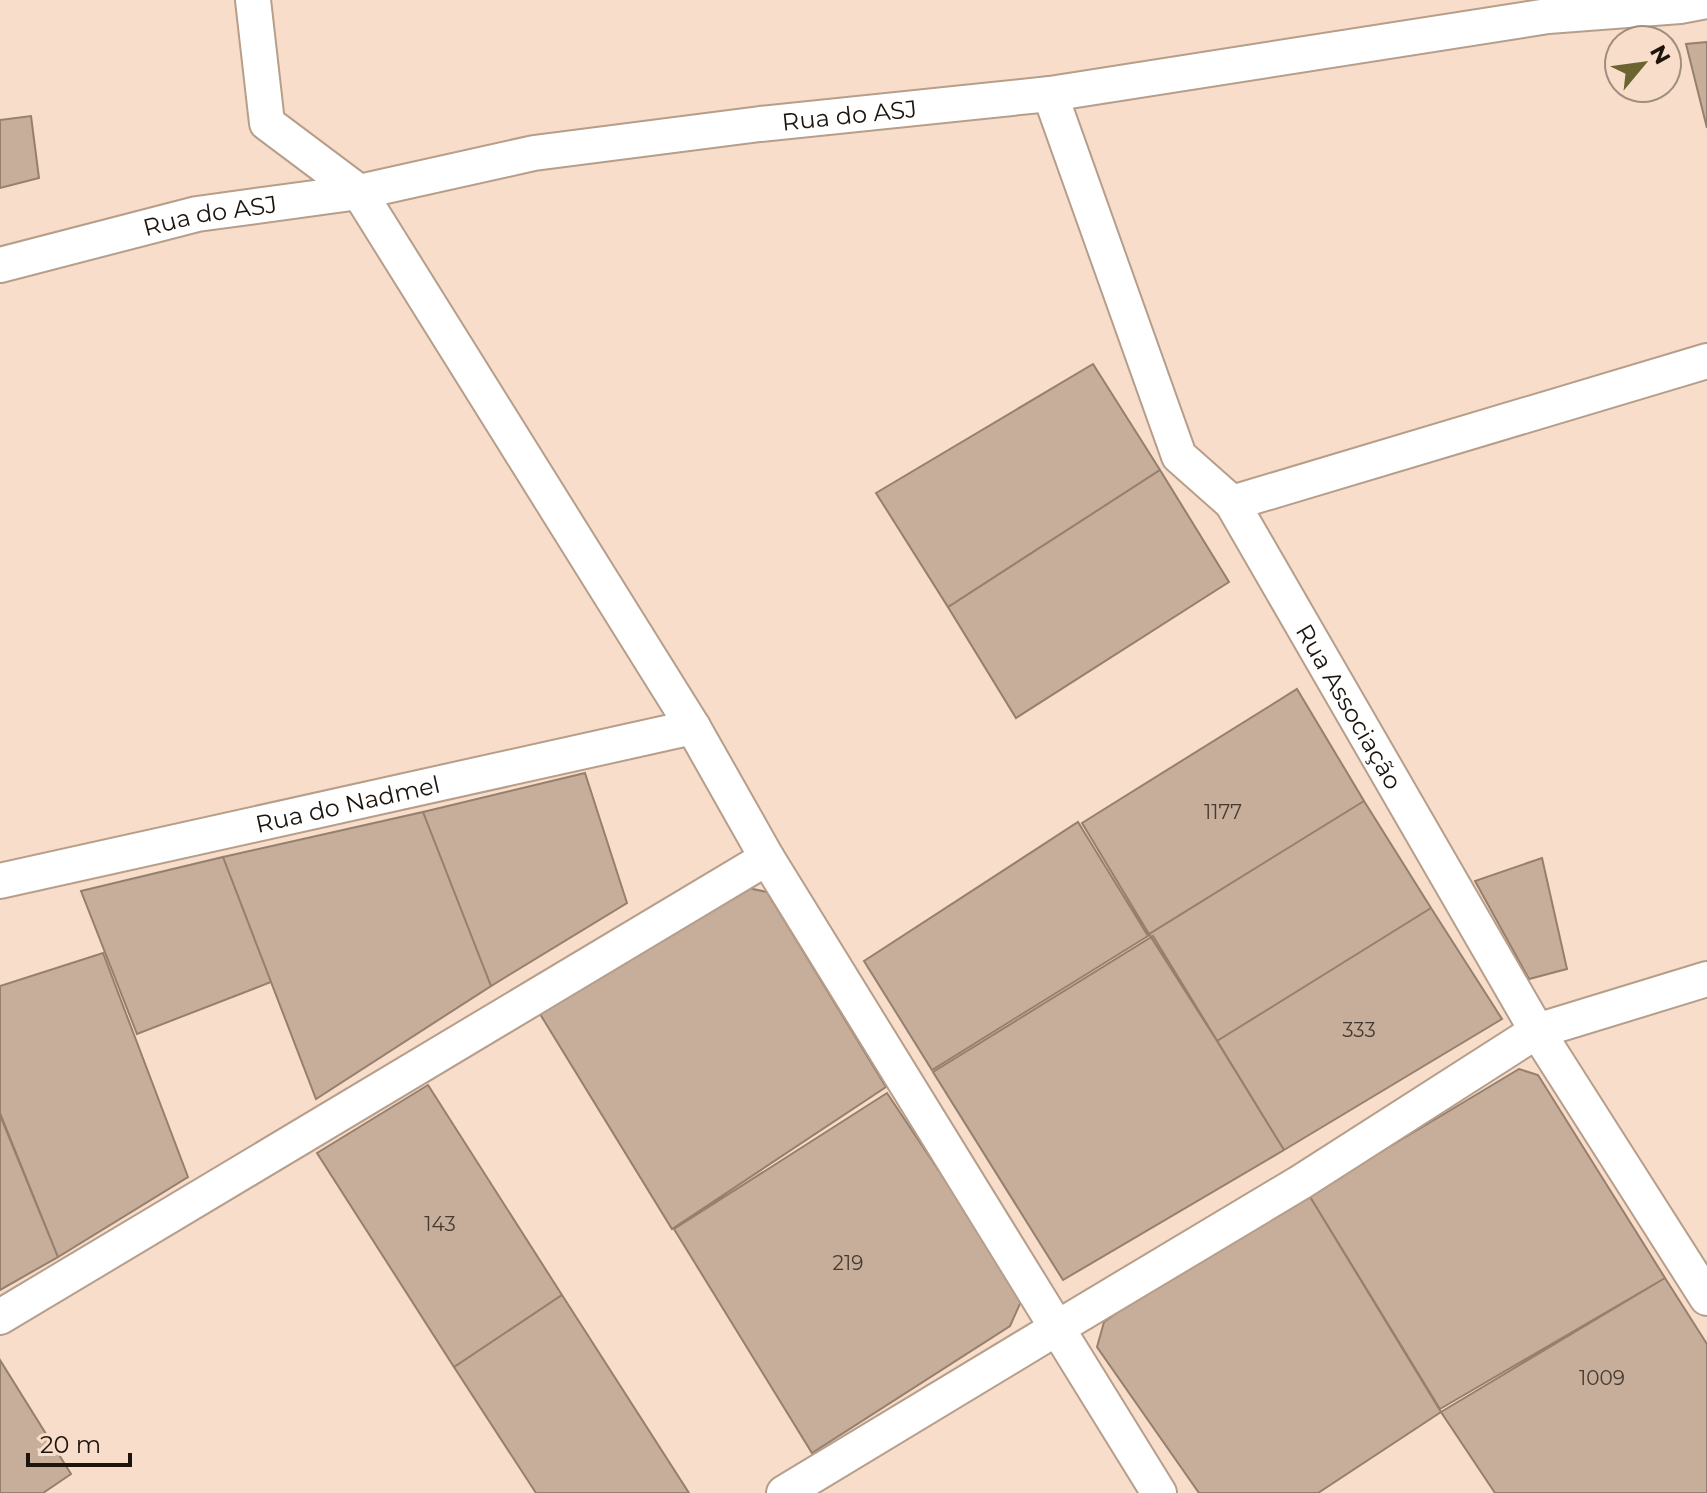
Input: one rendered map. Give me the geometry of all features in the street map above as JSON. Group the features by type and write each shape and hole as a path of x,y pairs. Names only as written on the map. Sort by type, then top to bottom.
{"street":[{"path":"253,0 267,123 359,192 693,727 767,858 1159,1493"},
{"name":"Rua do ASJ","path":"0,265 197,214 359,192 534,153 760,124 1050,94 1548,16 1680,6 1707,1"},
{"name":"Rua Associação","path":"1050,94 1179,456 1232,503 1537,1031 1707,1298"},
{"path":"1232,503 1707,361"},
{"name":"Rua do Nadmel","path":"0,881 693,727"},
{"path":"0,1317 767,858"},
{"path":"784,1493 1301,1182 1537,1031 1707,979"}],"building":[{"path":"1707,42 1707,128 1686,44"},
{"path":"31,116 39,178 0,188 0,120"},
{"path":"1093,364 1160,470 948,607 876,493"},
{"path":"1160,470 1229,582 1016,718 948,607"},
{"path":"1297,689 1364,801 1149,934 1082,823"},
{"path":"585,773 627,903 491,986 423,812"},
{"path":"1364,801 1431,908 1217,1041 1149,934"},
{"path":"423,812 491,986 316,1099 223,857"},
{"path":"1078,822 1148,936 932,1070 864,961"},
{"path":"223,857 271,982 137,1034 81,891"},
{"path":"1542,858 1567,969 1529,979 1475,881"},
{"path":"739,886 767,892 886,1087 672,1229 540,1014"},
{"path":"1431,908 1502,1019 1284,1150 1217,1041"},
{"path":"1153,936 1284,1150 1063,1280 933,1072"},
{"path":"103,953 188,1177 58,1257 0,1113 0,986"},
{"path":"1519,1069 1538,1075 1665,1278 1440,1409 1309,1195"},
{"path":"428,1085 562,1295 454,1367 317,1153"},
{"path":"887,1093 1023,1297 1010,1326 812,1453 674,1229"},
{"path":"0,1115 58,1257 0,1290"},
{"path":"1301,1182 1441,1412 1318,1493 1199,1493 1097,1347 1104,1322"},
{"path":"1665,1278 1707,1344 1707,1493 1495,1493 1441,1412"},
{"path":"562,1295 689,1493 536,1493 454,1367"},
{"path":"0,1360 71,1474 43,1493 0,1493"}]}
